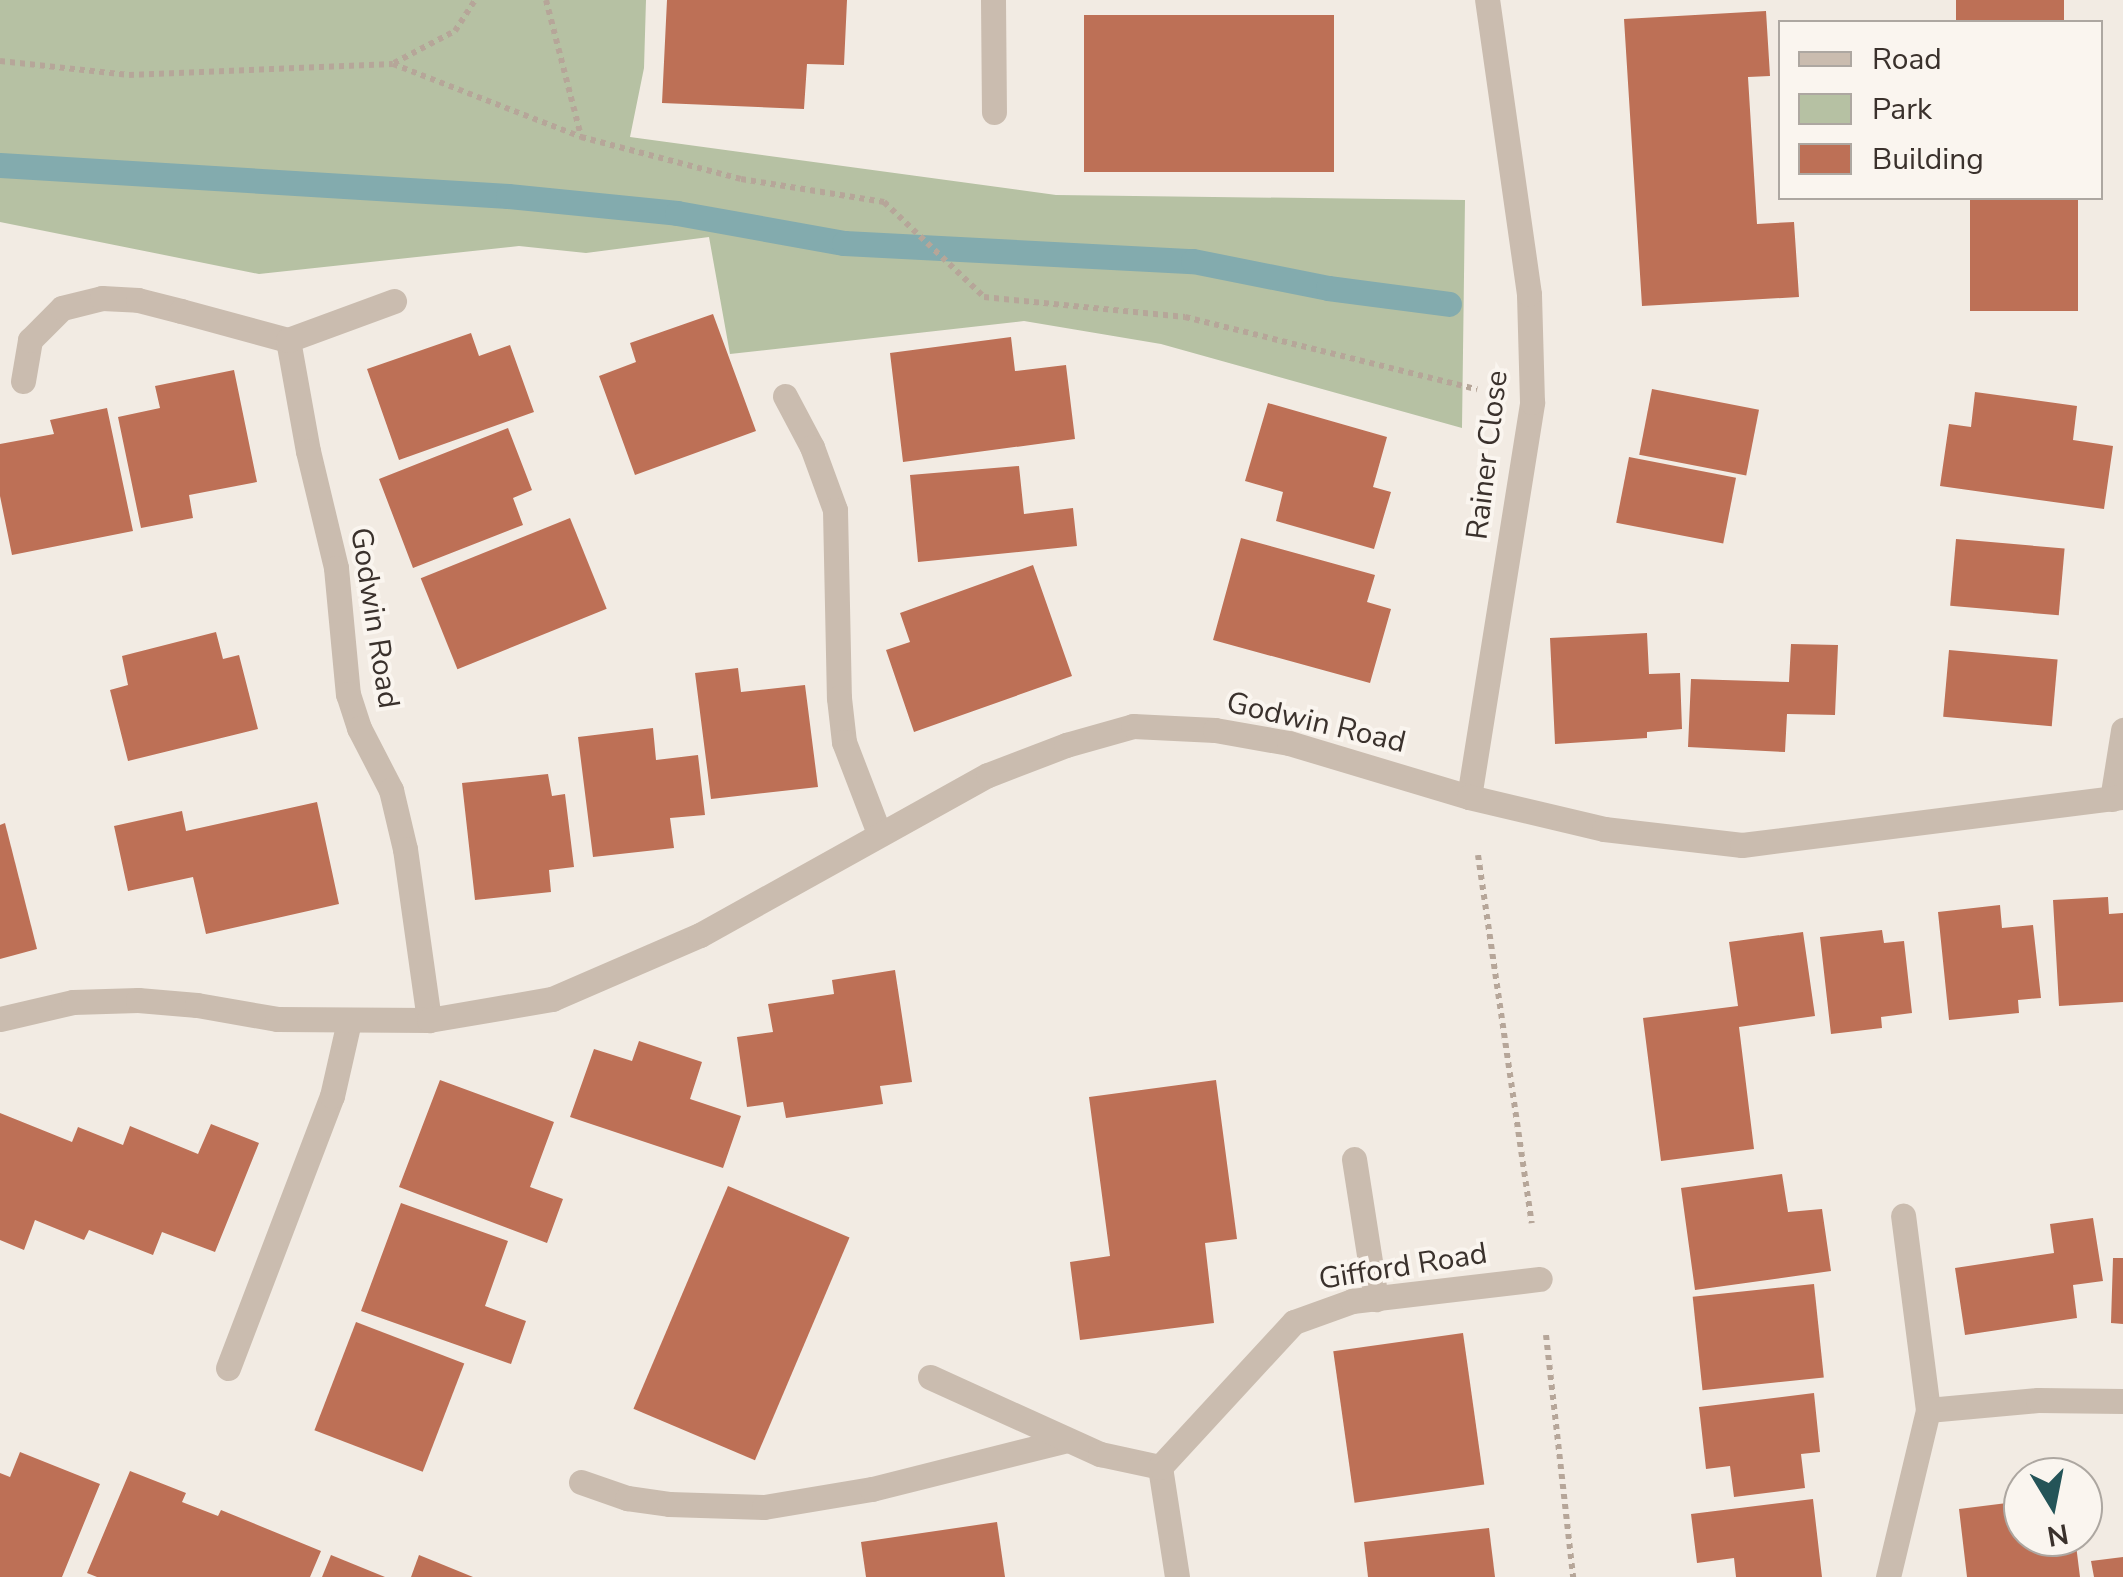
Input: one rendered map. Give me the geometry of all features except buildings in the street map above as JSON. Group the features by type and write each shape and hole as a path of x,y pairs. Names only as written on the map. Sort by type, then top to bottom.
{"street":[{"path":"993,0 994,112"},
{"name":"Rainer Close","path":"1470,797 1532,402 1528,294 1487,0"},
{"path":"23,381 30,340 62,308 102,298 138,300 288,340 394,301"},
{"name":"Godwin Road","path":"288,340 308,452 336,568 348,694 359,728 391,790 405,849 429,1020"},
{"path":"785,396 812,446 836,510 839,698 844,742 879,833"},
{"name":"Godwin Road","path":"0,1019 73,1002 138,1000 198,1005 277,1019 429,1020 552,999 624,972 700,935 988,775 1066,744 1133,726 1216,730 1290,743 1470,797 1604,828 1742,845 2118,798"},
{"path":"2118,798 2123,730"},
{"path":"228,1368 332,1096 349,1022"},
{"path":"1354,1158 1376,1298"},
{"path":"1888,1577 1928,1410 1903,1216"},
{"name":"Gifford Road","path":"1160,1466 1294,1322 1320,1310 1376,1298 1540,1279"},
{"path":"930,1377 1100,1454 1160,1466 1178,1577"},
{"path":"1928,1410 2038,1400 2123,1401"},
{"path":"581,1482 627,1498 669,1504 764,1507 872,1489 1067,1440"}],"path":[{"path":"393,64 456,31 475,0"},
{"path":"546,0 582,138"},
{"path":"0,62 129,75 393,64 582,138 741,178 884,202 984,297 1185,317 1532,402"},
{"path":"1470,797 1540,1279 1572,1577"}],"green space":[{"path":"0,0 646,0 644,68 630,137 1056,195 1465,200 1462,428 1161,344 1024,321 730,354 709,237 586,253 519,246 259,274 0,222"}],"waterway":[{"path":"0,165 508,196 677,213 844,243 1193,261 1328,288 1449,304"}]}
